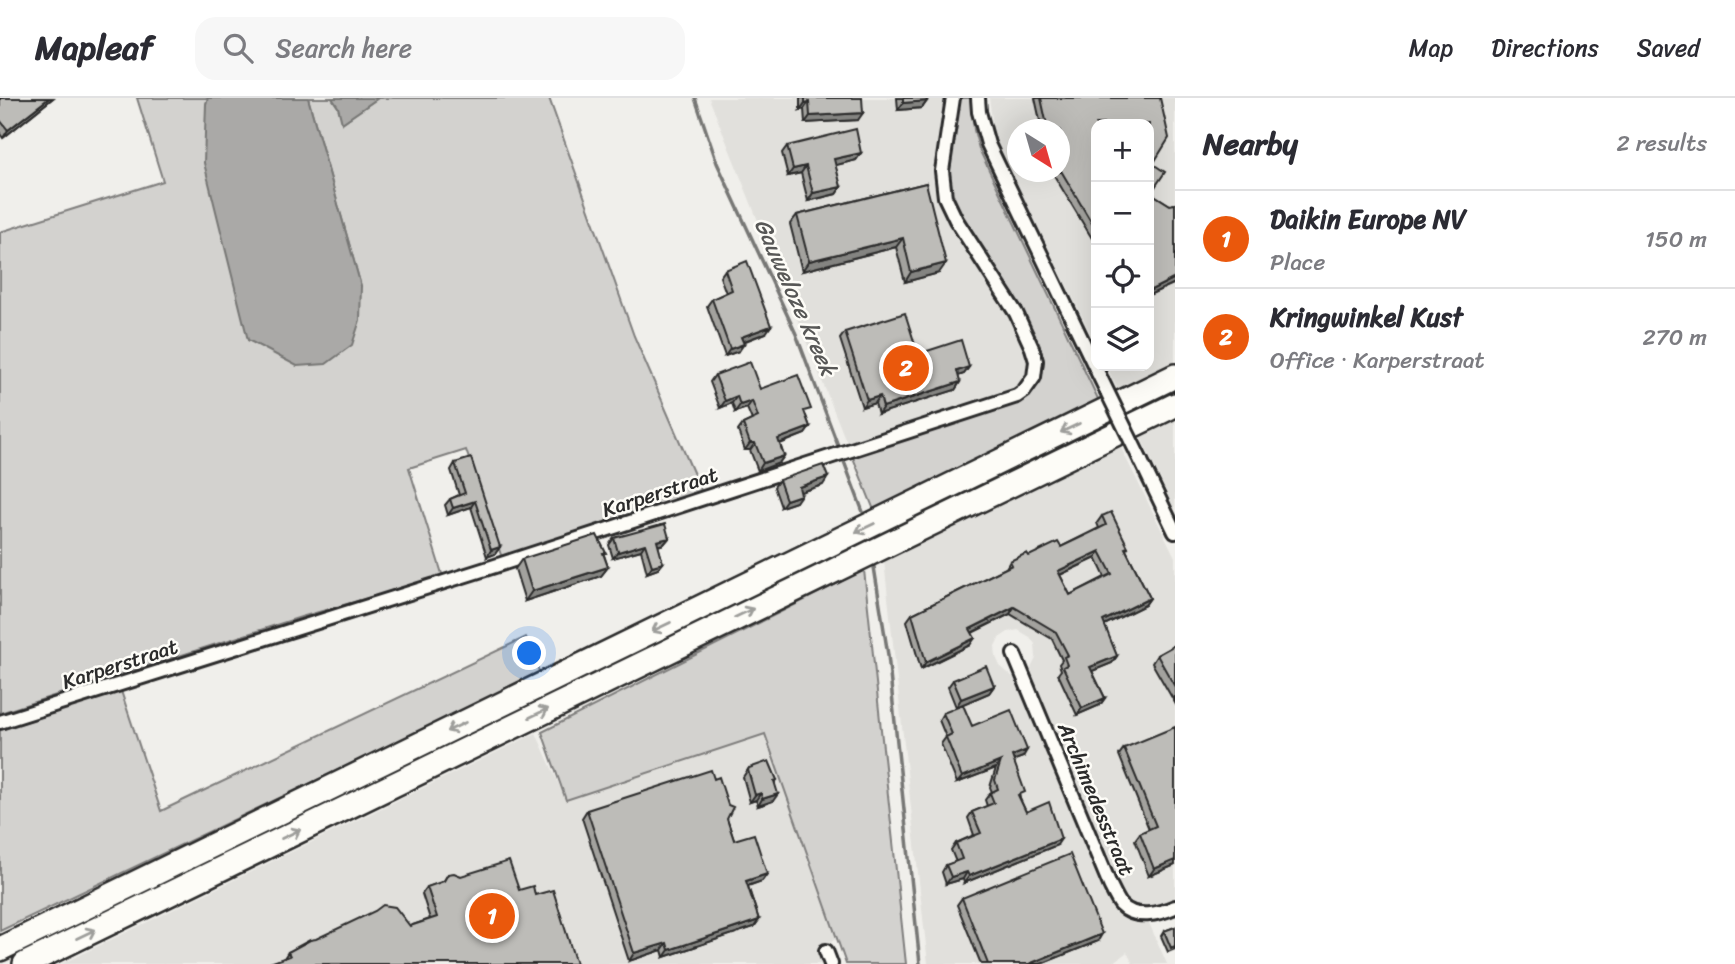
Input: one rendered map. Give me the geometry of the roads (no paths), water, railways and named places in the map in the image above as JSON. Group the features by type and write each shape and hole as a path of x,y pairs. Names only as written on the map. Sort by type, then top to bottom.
{"highway":[{"path":"0,949 1175,376"},
{"path":"25,964 1175,405"}],"street":[{"name":"Karperstraat","path":"0,722 1009,400 1024,391 1034,377 1036,361 1032,348 1016,313 956,220 945,197 942,171 953,98"},
{"path":"978,98 988,144 1175,532"},
{"name":"Archimedesstraat","path":"1014,654 1110,885 1122,907 1140,915 1158,914 1175,907"},
{"path":"826,951 831,964"}],"waterway":[{"name":"Gauweloze kreek","path":"695,98 717,163 796,334 863,512"},
{"name":"Gauweloze kreek","path":"874,567 888,655 920,964"}],"place":[{"name":"Kringwinkel Kust","path":"906,368"},
{"name":"Daikin Europe NV","path":"492,916"}]}
